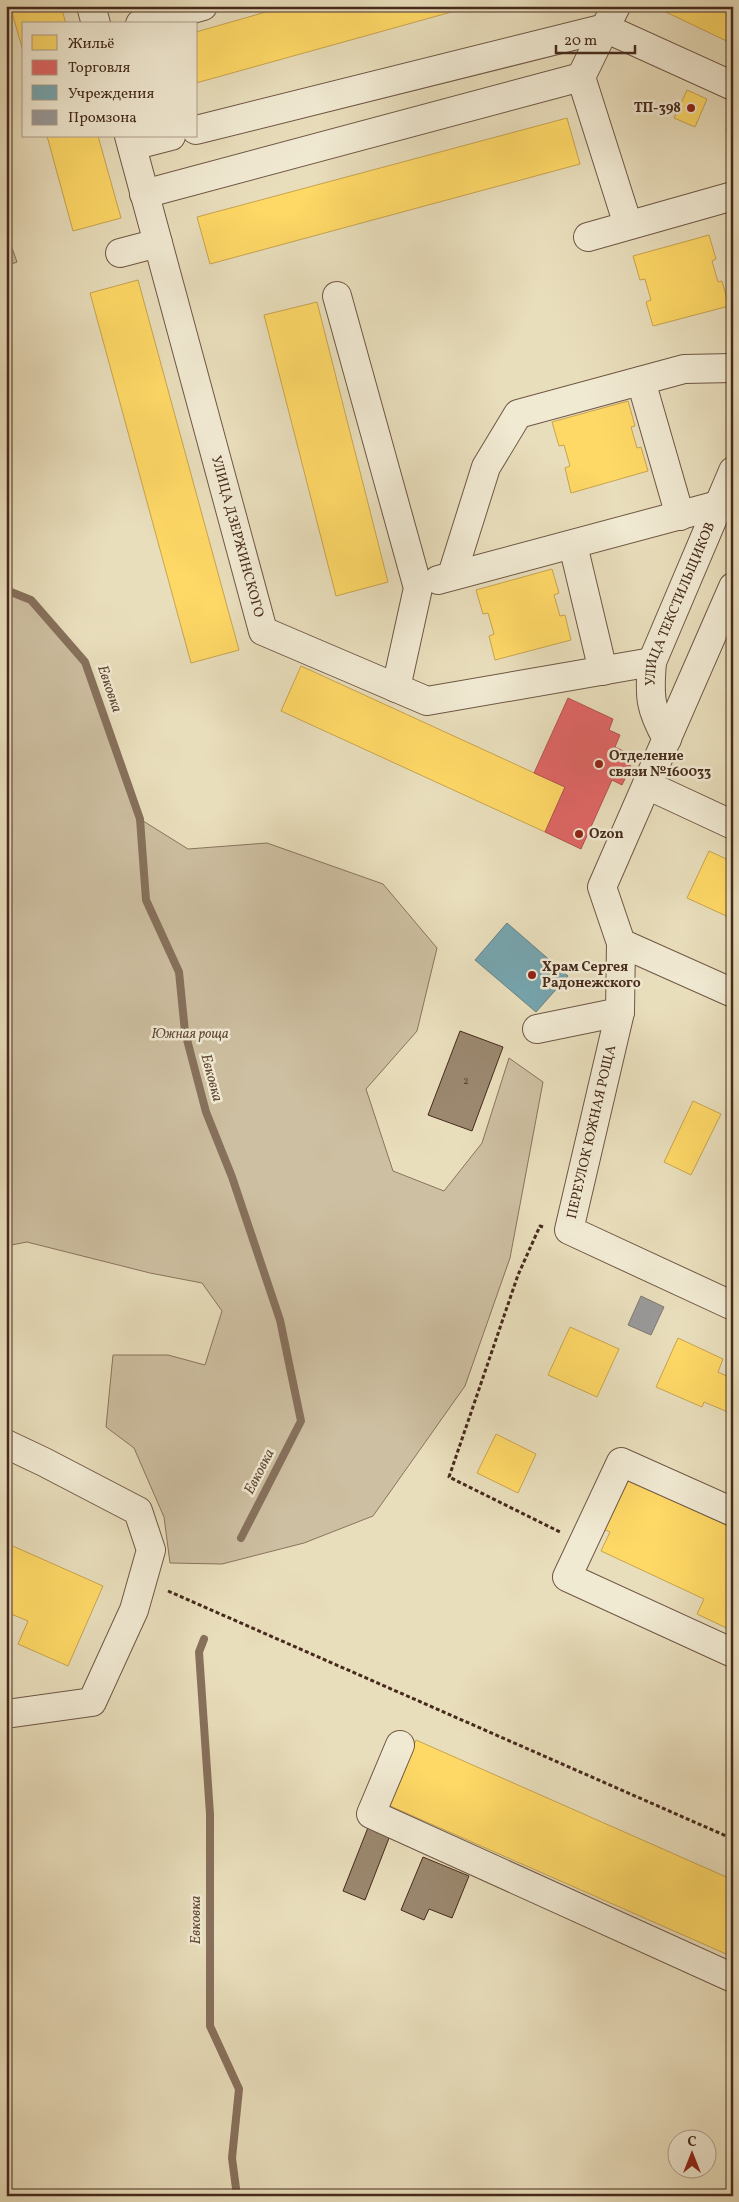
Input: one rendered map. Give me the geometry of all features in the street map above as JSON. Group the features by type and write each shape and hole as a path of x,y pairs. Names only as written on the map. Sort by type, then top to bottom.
{"street":[{"path":"90,6 95,22"},
{"path":"147,22 203,6"},
{"path":"611,17 581,77 628,226"},
{"path":"198,129 611,17 733,86"},
{"path":"144,194 581,77"},
{"path":"131,141 154,138"},
{"name":"УЛИЦА ДЗЕРЖИНСКОГО","path":"131,141 263,631 427,701 652,662"},
{"path":"588,237 733,196"},
{"path":"120,253 158,243"},
{"path":"337,296 418,588 396,688"},
{"path":"452,575 486,468 518,414 684,369 733,368"},
{"path":"641,381 680,516"},
{"name":"УЛИЦА ТЕКСТИЛЬЩИКОВ","path":"667,739 654,716 649,691 652,662 733,471"},
{"path":"418,588 452,575 573,545 718,505"},
{"path":"573,545 603,671"},
{"path":"733,587 602,887 621,943 733,993"},
{"path":"647,785 733,826"},
{"name":"ПЕРЕУЛОК ЮЖНАЯ РОЩА","path":"621,943 620,1012 569,1230 733,1306"},
{"path":"537,1029 620,1012"},
{"path":"6,1444 138,1511 151,1550 134,1610 92,1702 6,1714"},
{"path":"733,1512 621,1462 567,1577 733,1653"},
{"path":"400,1745 371,1814 733,1978"}],"path":[{"path":"569,1230 540,1226 518,1275 449,1477 583,1543"},
{"path":"142,1580 733,1839"}],"green space":[{"path":"6,231 17,262 6,266"},
{"name":"Южная роща","path":"6,590 31,600 85,662 140,819 188,849 267,843 383,884 437,948 417,1031 366,1089 393,1171 444,1191 482,1143 509,1058 543,1082 510,1258 465,1386 373,1516 304,1543 222,1564 170,1563 164,1517 134,1448 106,1427 113,1355 168,1355 205,1365 222,1311 202,1283 150,1273 27,1242 6,1246"}],"building: Жильё":[{"path":"10,6 61,6 65,22 22,22 22,47"},
{"path":"287,6 473,6 198,82 198,31"},
{"path":"653,6 733,6 733,44"},
{"name":"ТП-398","path":"687,90 707,99 695,127 674,118"},
{"path":"733,116 733,133 726,130"},
{"path":"567,118 580,164 210,264 197,217"},
{"path":"48,138 99,138 121,218 73,231"},
{"path":"709,235 716,259 712,261 718,282 722,281 729,306 653,326 646,302 651,300 645,279 640,280 633,256"},
{"path":"138,280 239,650 191,663 90,293"},
{"path":"317,302 388,582 336,596 264,315"},
{"path":"628,401 635,426 631,427 637,448 641,447 648,471 571,493 565,468 570,466 564,445 559,446 552,422"},
{"path":"552,569 559,593 554,595 560,616 565,615 571,640 495,660 489,636 494,634 488,613 483,614 476,590"},
{"path":"301,666 565,787 545,832 281,711"},
{"path":"709,851 733,862 733,919 687,898"},
{"path":"693,1101 721,1114 691,1175 664,1162"},
{"path":"570,1327 619,1349 597,1397 548,1375"},
{"path":"678,1338 723,1359 718,1372 733,1379 733,1401 728,1412 704,1402 702,1407 656,1387"},
{"path":"496,1434 536,1454 518,1493 477,1473"},
{"path":"626,1479 733,1528 733,1631 697,1614 704,1599 601,1551 610,1532 603,1529"},
{"path":"6,1543 103,1586 68,1666 18,1644 28,1621 6,1612"},
{"path":"416,1740 733,1880 733,1957 388,1805"}],"building: Торговля":[{"path":"568,698 613,719 609,730 620,735 615,747 627,753 623,762 631,766 622,785 612,780 581,849 545,832 565,787 534,773"}],"building: Учреждения":[{"path":"507,923 568,976 536,1012 475,960"}],"building: Промзона":[{"path":"641,1296 664,1307 651,1335 628,1325"}],"building: Прочее":[{"path":"460,1031 503,1047 472,1131 428,1115"},
{"path":"369,1825 391,1833 365,1900 343,1891"},
{"path":"423,1857 469,1876 452,1918 429,1909 424,1920 401,1910"}],"waterway":[{"name":"Евковка","path":"6,590 31,600 85,662 140,819 146,900 179,972 185,1032 206,1112 232,1177 280,1320 301,1421 241,1538"},
{"name":"Евковка","path":"204,1639 199,1652 210,1814 210,2026 239,2089 232,2158 237,2196"}],"place":[{"name":"ТП-398","path":"691,108"},
{"name":"Отделение связи №160033","path":"599,764"},
{"name":"Ozon","path":"579,834"},
{"name":"Храм Сергея Радонежского","path":"532,975"}]}
